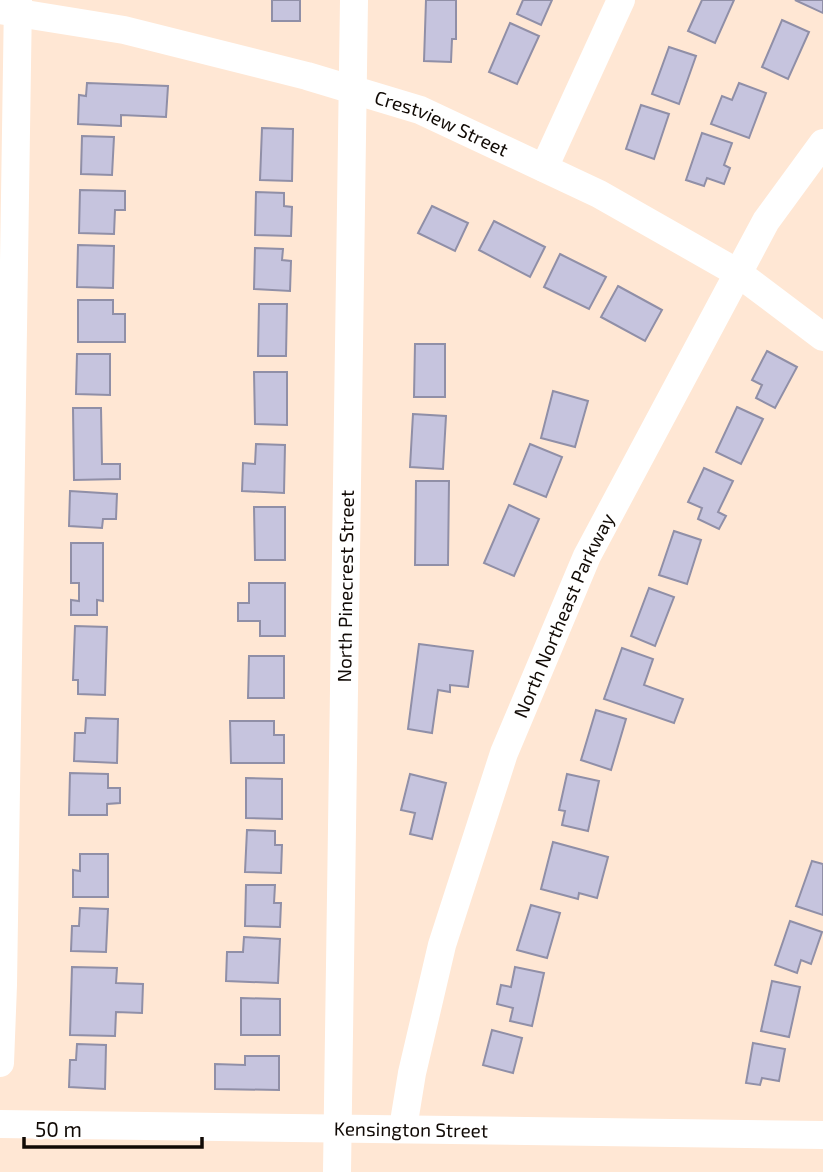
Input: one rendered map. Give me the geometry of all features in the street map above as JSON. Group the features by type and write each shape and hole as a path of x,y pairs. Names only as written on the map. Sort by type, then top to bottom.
{"street":[{"name":"North Pinecrest Street","path":"337,1172 354,0"},
{"path":"544,168 621,0"},
{"name":"Crestview Street","path":"12,8 124,30 307,76 420,110 599,194 738,273 823,337"},
{"path":"0,1063 4,957 12,8"},
{"name":"North Northeast Parkway","path":"402,1128 442,946 504,753 587,556 766,221 823,143"},
{"name":"Kensington Street","path":"0,1124 823,1135"}],"building":[{"path":"272,0 300,0 300,21 272,21"},
{"path":"426,0 456,0 456,39 452,39 451,62 424,61"},
{"path":"523,0 552,0 541,25 517,14"},
{"path":"702,0 734,0 715,43 688,31"},
{"path":"795,0 823,0 823,13"},
{"path":"782,20 809,32 788,79 762,67"},
{"path":"510,23 539,36 517,84 489,72"},
{"path":"669,47 696,56 679,104 652,94"},
{"path":"87,83 168,86 166,117 121,115 121,126 78,124 79,95 86,96"},
{"path":"739,83 766,93 749,138 711,124 722,96 732,100"},
{"path":"641,105 669,114 654,159 626,149"},
{"path":"262,128 293,129 292,181 260,180"},
{"path":"702,133 732,143 724,165 730,168 724,184 707,178 704,186 686,180"},
{"path":"82,136 114,137 112,175 81,174"},
{"path":"80,190 125,191 125,210 115,210 114,234 79,233"},
{"path":"256,192 284,193 284,206 292,207 291,236 255,235"},
{"path":"432,206 468,223 455,251 418,233"},
{"path":"494,221 545,247 530,277 479,250"},
{"path":"78,245 114,246 113,288 77,287"},
{"path":"255,248 283,249 282,260 291,261 290,291 254,289"},
{"path":"560,254 606,277 589,309 544,287"},
{"path":"618,286 662,310 645,341 601,317"},
{"path":"78,300 113,300 113,314 125,314 125,342 78,342"},
{"path":"259,304 287,304 286,356 258,356"},
{"path":"415,344 445,344 445,397 414,397"},
{"path":"767,351 797,367 775,408 756,398 762,385 752,380"},
{"path":"77,354 110,354 110,395 76,394"},
{"path":"254,372 287,372 287,425 255,424"},
{"path":"553,391 588,401 575,447 541,438"},
{"path":"737,407 763,419 741,464 716,452"},
{"path":"73,408 101,408 102,464 120,464 120,479 74,480"},
{"path":"413,414 446,416 443,469 410,467"},
{"path":"256,444 285,445 284,493 242,491 243,463 255,464"},
{"path":"530,444 562,457 546,497 514,484"},
{"path":"704,468 733,481 718,512 726,516 719,529 698,519 702,508 688,502"},
{"path":"416,481 449,481 448,565 415,565"},
{"path":"70,491 117,494 116,519 103,519 102,528 69,526"},
{"path":"509,505 539,519 514,576 484,563"},
{"path":"254,507 285,507 285,560 255,560"},
{"path":"674,531 701,540 687,584 659,575"},
{"path":"71,543 103,543 103,601 97,600 97,615 71,615 71,600 79,601 79,583 71,583"},
{"path":"249,583 285,583 285,636 260,636 260,621 238,621 238,603 249,603"},
{"path":"649,588 674,597 655,646 631,636"},
{"path":"75,626 107,627 105,695 78,694 78,680 73,680"},
{"path":"419,644 473,651 468,687 450,685 450,692 438,690 432,733 408,729"},
{"path":"622,648 653,659 644,685 683,699 674,723 604,699"},
{"path":"249,656 284,656 284,698 248,698"},
{"path":"596,710 626,719 611,770 581,760"},
{"path":"86,718 118,719 117,763 74,761 75,733 85,733"},
{"path":"230,721 274,721 274,735 284,735 284,763 231,763"},
{"path":"70,773 108,774 108,788 120,788 120,803 107,804 107,815 69,815"},
{"path":"410,774 446,783 432,839 410,834 415,813 401,810"},
{"path":"567,774 599,781 588,831 562,825 565,811 559,810"},
{"path":"246,778 282,779 282,819 246,818"},
{"path":"247,830 275,831 275,845 282,845 281,873 245,872"},
{"path":"553,842 608,857 597,898 579,893 578,899 541,889"},
{"path":"80,854 108,854 108,897 73,897 73,870 80,871"},
{"path":"812,861 823,864 823,915 796,906"},
{"path":"246,885 275,885 274,903 281,903 280,927 245,926"},
{"path":"531,905 560,913 547,958 517,950"},
{"path":"80,908 108,909 106,952 71,951 72,926 79,926"},
{"path":"790,921 822,932 811,964 801,960 797,973 775,965"},
{"path":"244,937 280,939 278,983 226,981 227,952 243,952"},
{"path":"72,967 117,968 116,983 143,984 142,1013 116,1012 115,1036 70,1035"},
{"path":"515,967 544,973 532,1026 510,1021 513,1008 497,1004 501,985 511,987"},
{"path":"772,981 800,987 789,1037 761,1031"},
{"path":"241,998 280,999 280,1035 241,1035"},
{"path":"492,1030 522,1038 513,1073 483,1065"},
{"path":"753,1043 785,1049 779,1081 762,1078 760,1085 746,1083"},
{"path":"77,1044 106,1045 105,1089 69,1087 70,1060 76,1060"},
{"path":"245,1056 279,1056 279,1090 215,1089 215,1064 245,1065"}]}
